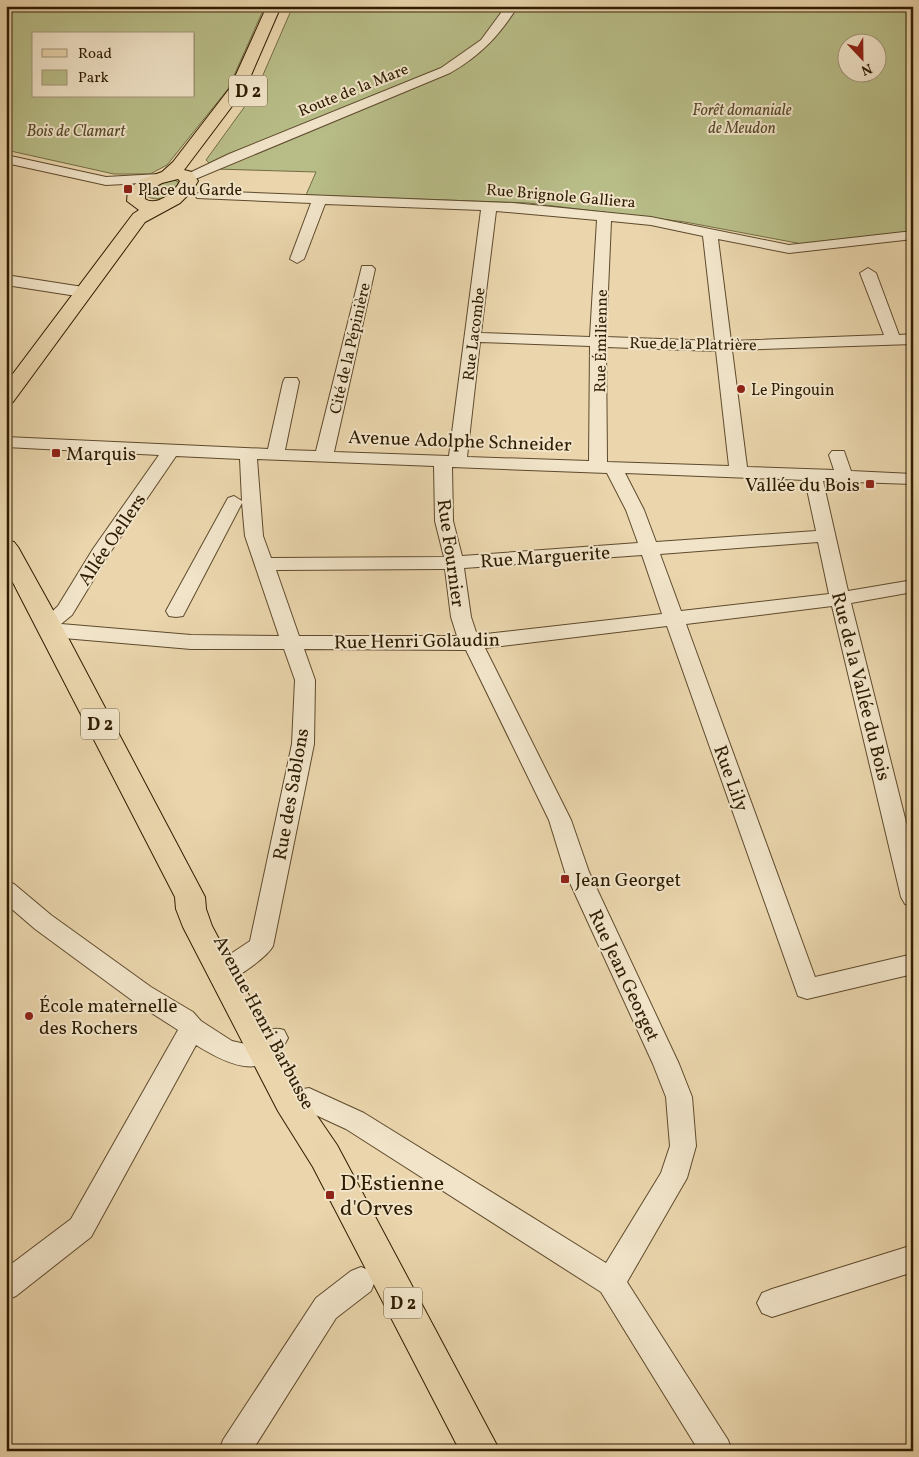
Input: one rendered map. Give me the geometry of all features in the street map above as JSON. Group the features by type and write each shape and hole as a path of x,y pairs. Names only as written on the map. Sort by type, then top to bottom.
{"main road":[{"name":"D 2","path":"164,176 180,166 237,89 274,6"},
{"name":"D 2","path":"188,178 249,90 285,6"},
{"path":"6,398 83,292 138,207 137,190 144,184 164,176 188,178 183,192 163,204 138,207"},
{"path":"6,386 25,374"},
{"name":"Avenue Henri Barbusse","path":"6,547 50,627 190,897 191,908 198,927 230,967 299,1100 325,1156 481,1451"}],"street":[{"name":"Route de la Mare","path":"188,178 268,141 404,88 460,62 484,43 500,25 512,6"},
{"path":"6,159 106,181 164,176"},
{"path":"163,204 188,201 202,195 204,191 198,184 188,178"},
{"path":"106,181 122,196 138,207"},
{"name":"Rue Brignole Galliera","path":"202,195 489,206 651,221 796,249 913,235"},
{"path":"297,259 319,200"},
{"name":"Rue Lacombe","path":"450,463 473,337 489,206"},
{"name":"Rue Émilienne","path":"604,217 598,342 606,466"},
{"path":"710,233 739,472"},
{"name":"Cité de la Pépinière","path":"324,456 367,269"},
{"path":"868,273 893,339"},
{"path":"6,280 83,292"},
{"name":"Rue de la Platrière","path":"473,337 724,346 913,339"},
{"path":"276,455 291,382"},
{"name":"Avenue Adolphe Schneider","path":"6,442 450,463 606,466 913,479"},
{"name":"Allée Oellers","path":"50,627 65,610 76,590 170,450"},
{"name":"Rue des Sablons","path":"230,967 261,946 303,744 305,680 254,536 248,454"},
{"path":"838,455 844,476"},
{"name":"Rue Fournier","path":"450,463 444,521 453,562 461,617 471,643"},
{"name":"Rue Lily","path":"606,466 634,510 807,989 913,964"},
{"name":"Rue de la Vallée du Bois","path":"813,475 840,599 913,897"},
{"path":"176,611 234,502"},
{"name":"Rue Marguerite","path":"264,564 453,562 826,536"},
{"name":"Rue Henri Golaudin","path":"50,627 191,642 471,643 840,599 913,586"},
{"name":"Rue Jean Georget","path":"471,643 476,649 560,820 577,872 666,1064 679,1097 683,1146 673,1178 611,1282"},
{"path":"6,890 51,927 142,994 184,1019 192,1029 226,1050 255,1057 269,1044"},
{"path":"6,1286 81,1228 192,1029"},
{"path":"299,1100 355,1121 611,1282 717,1451"},
{"path":"772,1303 913,1258"},
{"path":"234,1451 326,1308 361,1281"}],"green space":[{"name":"Bois de Clamart","path":"6,6 265,6 228,89 167,165 150,174 114,174 6,150"},
{"name":"Forêt domaniale de Meudon","path":"293,6 913,6 913,233 813,246 685,222 529,203 306,195 316,172 215,169 206,160 256,91"},
{"path":"167,179 175,180 181,184 169,195 160,199 150,198 145,195 147,190"}],"place":[{"name":"Place du Garde","path":"128,189"},
{"name":"Le Pingouin","path":"741,389"},
{"name":"Marquis","path":"56,453"},
{"name":"Vallée du Bois","path":"870,484"},
{"name":"Jean Georget","path":"565,879"},
{"name":"École maternelle des Rochers","path":"29,1016"},
{"name":"D'Estienne d'Orves","path":"330,1195"}]}
